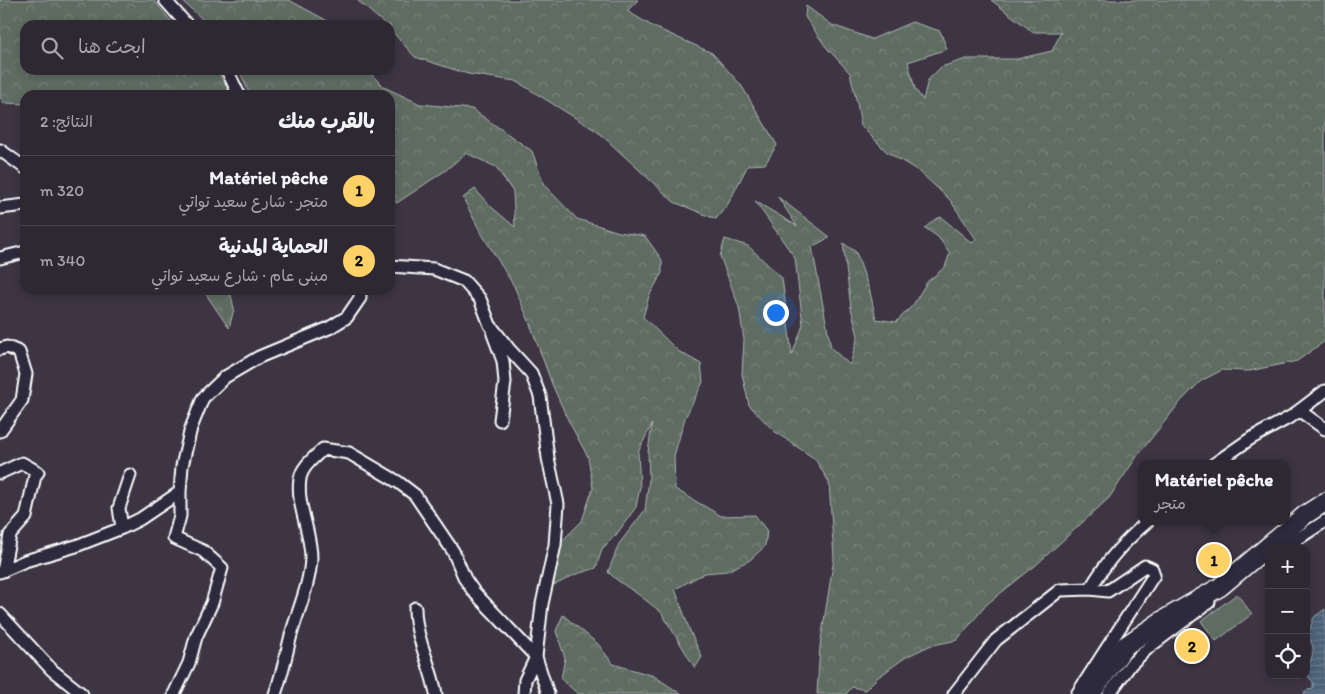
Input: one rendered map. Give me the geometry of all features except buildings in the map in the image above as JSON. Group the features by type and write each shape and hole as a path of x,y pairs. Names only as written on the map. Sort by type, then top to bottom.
{"main road":[{"path":"1091,694 1125,646 1163,620 1220,586 1305,515 1325,502"}],"street":[{"path":"165,0 183,20"},
{"path":"229,75 236,90"},
{"path":"0,150 20,164"},
{"path":"0,208 20,206"},
{"path":"0,258 20,253"},
{"path":"395,266 434,269 464,281 480,299 503,361 505,382 500,420"},
{"path":"174,694 189,663 196,637 212,603 222,568 203,551 174,538 180,516 182,466 191,428 203,398 225,377 259,357 329,328 347,317 360,298 360,295"},
{"path":"490,325 530,373 540,396 548,458 558,504 555,546 542,604 536,657 525,680 524,694"},
{"path":"0,349 7,347 19,352 26,374 22,400 0,432"},
{"path":"1220,460 1250,439 1300,411 1325,391"},
{"path":"1300,411 1325,429"},
{"path":"275,694 282,676 306,585 310,558 300,498 300,478 306,465 323,449 349,453 398,482 415,495 453,551 465,579 474,592 536,657 548,694"},
{"path":"0,473 22,462 38,472 35,476 26,517 10,535 2,571"},
{"path":"122,528 119,508 130,474"},
{"path":"2,571 25,561 76,546 122,528 140,519 180,492"},
{"path":"1290,544 1325,521"},
{"path":"1090,589 1105,564 1124,542 1143,525"},
{"path":"1109,694 1131,664 1148,648 1265,561"},
{"path":"954,694 996,640 1060,590 1090,589 1108,591 1145,566 1148,566 1154,572 1154,575 1078,694"},
{"path":"415,608 416,623 433,675 436,694"},
{"path":"0,614 52,670 82,694"}],"green space":[{"path":"0,0 154,0 170,20 20,20 20,75 220,75 228,90 20,90 20,104 4,103 0,97"},
{"path":"181,0 289,0 326,20 203,20"},
{"path":"357,0 638,0 627,11 652,26 712,53 741,85 777,145 765,164 748,165 728,204 716,219 674,202 598,132 516,81 468,74 415,57 395,35 395,20 380,20"},
{"path":"991,0 1325,0 1325,341 1297,361 1249,371 1222,370 1201,381 1181,401 1138,455 1109,498 1036,565 987,604 957,640 929,646 906,657 877,678 865,690 852,687 846,694 817,694 820,646 834,558 829,482 815,459 774,431 749,405 742,374 744,340 739,307 720,256 725,239 748,246 782,278 792,355 803,325 795,258 755,201 797,226 778,197 830,237 812,247 831,348 850,365 858,336 851,308 843,243 856,252 870,292 876,319 896,322 913,305 927,282 945,267 950,253 938,237 925,228 941,217 972,243 976,239 950,200 920,172 887,152 861,126 850,73 826,47 805,17 806,6 832,25 872,39 912,22 940,31 947,49 908,62 915,89 923,100 928,80 941,67 966,59 1017,59 1052,51 1061,32 1033,32"},
{"path":"241,75 372,75 384,87 390,90 248,90"},
{"path":"395,92 420,104 472,109 532,151 544,185 577,219 619,232 645,236 662,260 662,273 649,296 643,317 678,351 701,364 703,382 685,418 674,456 675,489 721,516 755,515 767,531 765,546 750,560 727,571 705,573 675,589 690,631 702,657 695,668 661,612 608,572 619,544 645,510 649,479 648,452 652,424 638,452 640,487 636,507 616,535 602,549 596,568 574,575 555,585 551,577 553,550 582,521 593,488 588,457 568,420 552,384 514,286 480,231 463,198 475,189 489,205 515,227 513,192 496,167 466,153 446,170 397,203 395,202"},
{"path":"206,295 231,295 234,309 229,328"},
{"path":"1237,594 1252,614 1216,641 1201,621"},
{"path":"563,615 598,644 613,664 654,676 681,694 578,694 561,679 565,658 556,631"}],"water":[{"path":"1325,609 1325,694 1304,694 1305,691 1313,688 1313,682 1310,679 1310,662 1313,650 1310,640 1310,628 1314,617"}],"place":[{"name":"Matériel pêche","path":"1214,560"},
{"name":"الحماية المدنية","path":"1192,646"}]}
